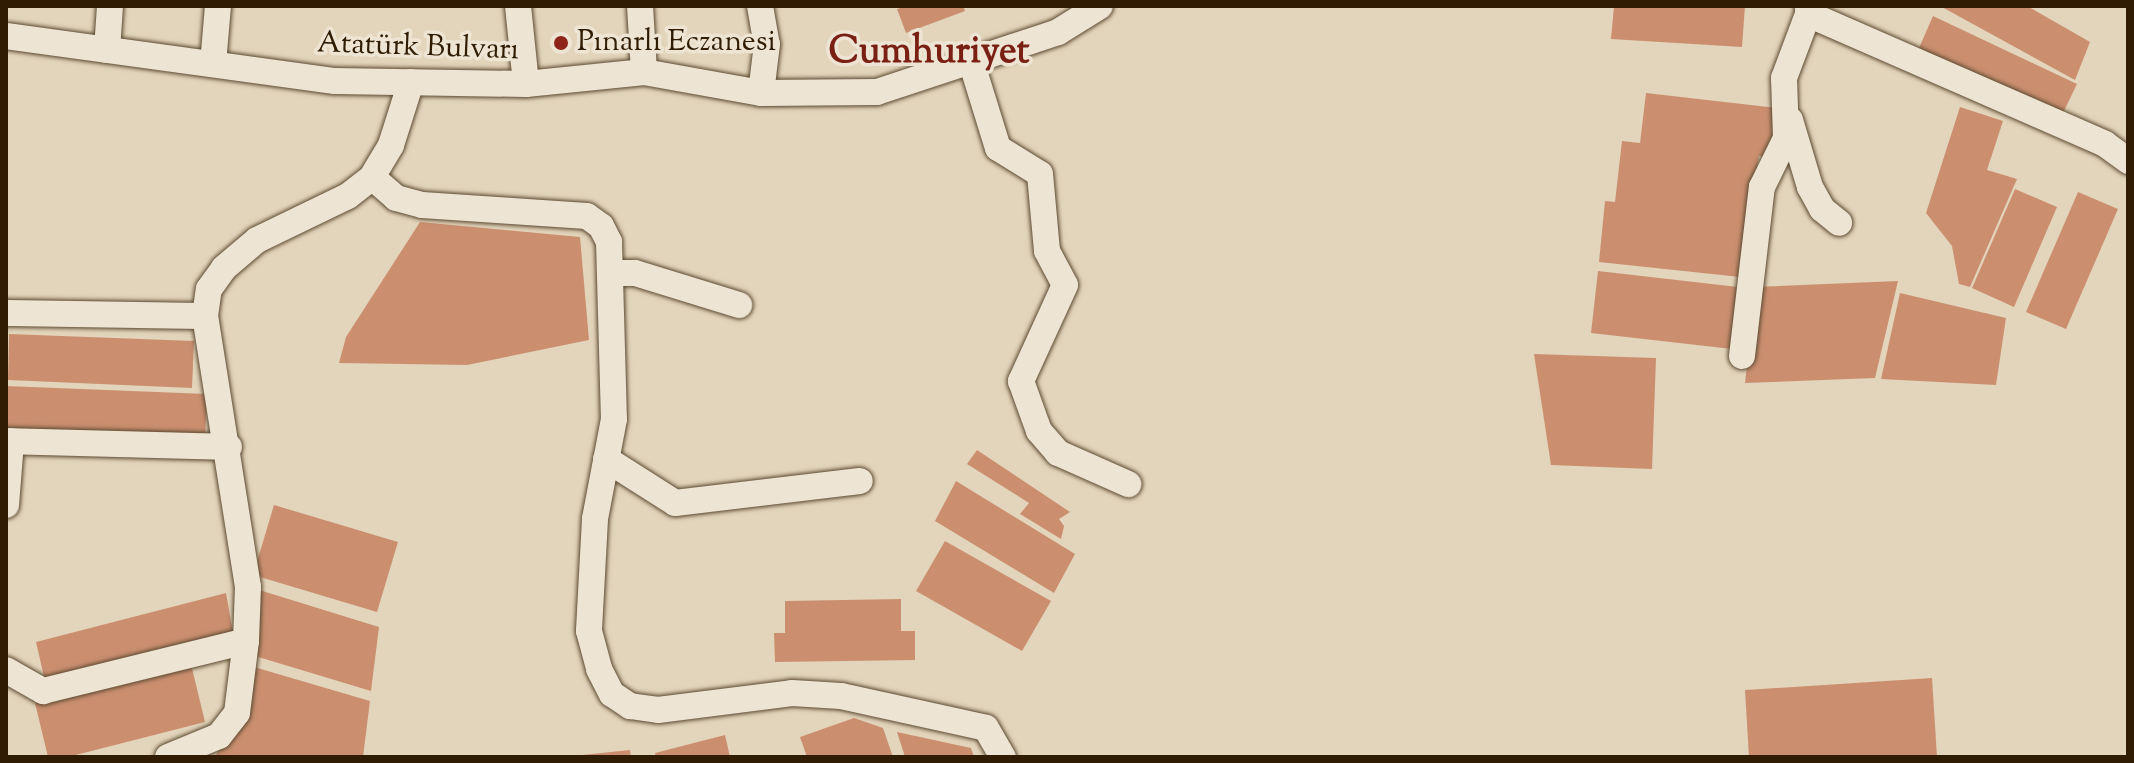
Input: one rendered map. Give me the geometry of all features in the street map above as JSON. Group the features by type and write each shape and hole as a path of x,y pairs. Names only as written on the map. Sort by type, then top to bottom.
{"street":[{"path":"107,50 110,6"},
{"path":"213,64 218,6"},
{"path":"518,6 526,84"},
{"path":"640,6 644,72"},
{"path":"760,6 767,44 761,93"},
{"name":"Atatürk Bulvarı","path":"6,36 335,81 526,84 644,72 761,93 877,92 1058,32 1100,6"},
{"path":"1839,223 1822,209 1810,187 1788,112 1784,78 1808,10 2105,144 2128,161"},
{"path":"971,61 998,148 1040,174 1047,251 1065,285 1021,381 1039,431 1058,453 1128,484"},
{"path":"168,757 219,736 237,713 246,641 248,587 229,447 205,316 209,289 224,268 257,240 335,203 372,177 391,145 411,82"},
{"path":"1742,356 1762,187 1786,138 1788,112"},
{"path":"372,177 396,198 422,205 587,216 601,226 609,242 614,273 614,419 589,575 589,631 599,669 612,694 630,706 658,710 792,693 841,696 986,728 1003,757"},
{"path":"614,273 635,273 739,305"},
{"path":"6,313 205,316"},
{"path":"6,505 8,441 229,447"},
{"path":"606,459 675,503 860,481"},
{"path":"6,670 43,691 246,641"}],"building":[{"path":"907,6 963,6 965,11 906,33 897,9"},
{"path":"1614,6 1745,6 1742,47 1611,39"},
{"path":"1940,6 2027,6 2090,42 2075,80"},
{"path":"1933,16 2077,84 2062,115 1919,48"},
{"path":"1646,93 1777,108 1772,158 1759,156 1740,277 1599,262 1605,201 1615,202 1622,141 1640,143"},
{"path":"1960,107 2003,121 1987,170 2017,179 1970,287 1959,284 1952,246 1926,213"},
{"path":"2015,189 2057,207 2014,307 1972,288"},
{"path":"2078,192 2118,209 2066,329 2026,312"},
{"path":"420,222 580,237 589,340 467,365 339,363 346,337"},
{"path":"1598,271 1738,287 1732,349 1591,333"},
{"path":"1898,281 1875,378 1745,383 1756,287"},
{"path":"1900,293 2006,318 1996,385 1881,379"},
{"path":"9,334 194,341 192,388 8,380"},
{"path":"1534,354 1656,358 1652,469 1551,465"},
{"path":"6,386 207,394 205,440 6,432"},
{"path":"977,450 1070,512 1059,519 1064,526 1061,539 1020,514 1029,503 967,464"},
{"path":"956,481 1075,554 1054,593 935,521"},
{"path":"274,505 398,542 377,612 253,575"},
{"path":"945,541 1051,601 1022,651 916,591"},
{"path":"256,589 379,627 371,691 255,656"},
{"path":"226,593 233,633 45,681 36,642"},
{"path":"901,599 901,631 915,631 915,660 775,662 774,633 785,633 785,601"},
{"path":"191,664 205,722 68,757 48,757 35,703"},
{"path":"254,667 370,701 363,757 214,757 238,726"},
{"path":"1932,678 1937,757 1749,757 1745,690"},
{"path":"854,718 883,728 893,757 807,757 800,737"},
{"path":"897,732 971,748 974,757 905,757"},
{"path":"725,735 730,757 656,757 655,753"},
{"path":"630,750 631,757 582,755"}],"place":[{"name":"Pınarlı Eczanesi","path":"561,43"}],"district":[{"name":"Cumhuriyet","path":"929,54"}]}
